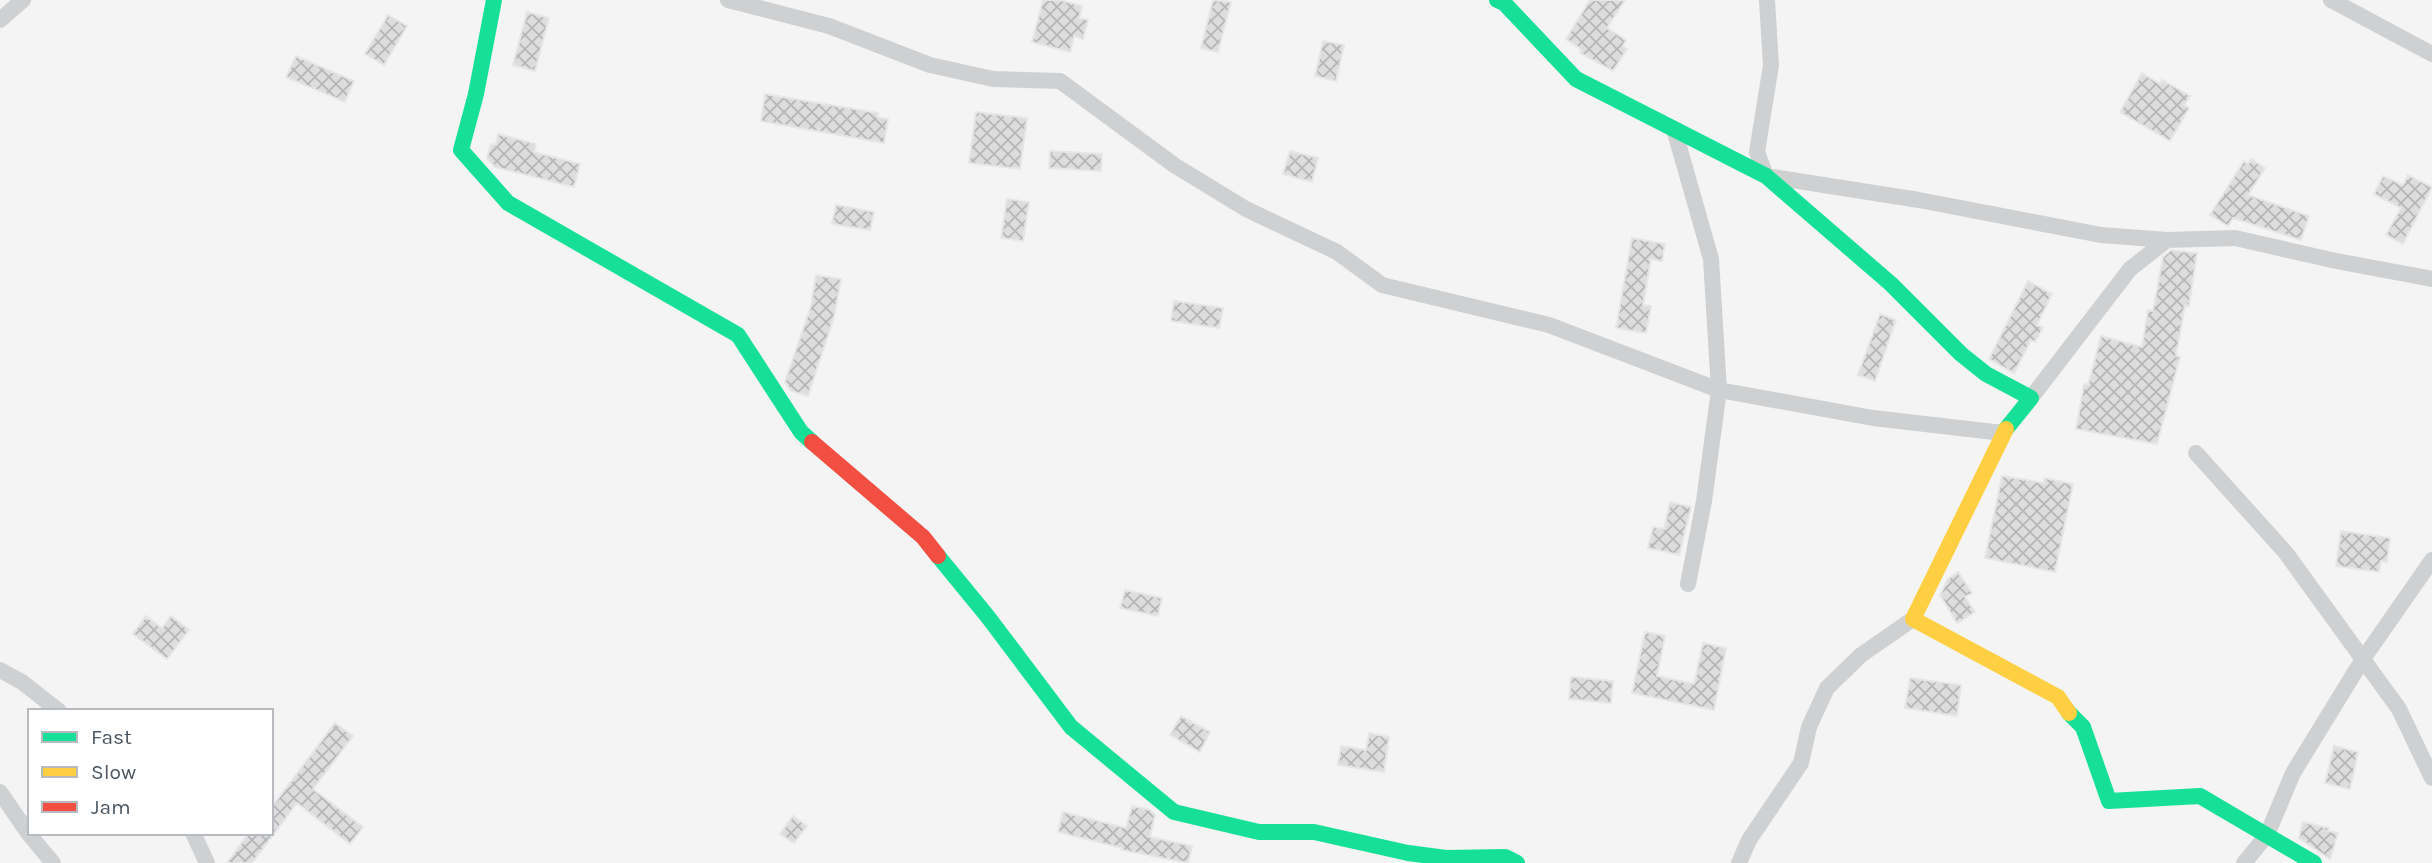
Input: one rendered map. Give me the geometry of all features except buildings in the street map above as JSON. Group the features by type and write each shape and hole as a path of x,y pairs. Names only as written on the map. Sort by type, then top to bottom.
{"street":[{"path":"0,20 23,0"},
{"path":"494,0 476,94 461,150 508,203 738,335 801,432 923,537 988,617 1071,727 1174,813 1259,832 1314,832 1408,853 1446,858 1505,857 1517,863"},
{"path":"728,0 829,26 930,65 993,79 1060,81 1174,165 1246,209 1337,252 1382,285 1549,325 1719,390 1873,418 2004,433"},
{"path":"1497,0 1504,3 1576,79 1766,176 1891,284 1961,354 1986,373 2031,398"},
{"path":"1766,0 1772,65 1757,152 1766,176"},
{"path":"2331,0 2432,54"},
{"path":"1674,129 1711,259 1719,390 1704,501 1688,584"},
{"path":"1766,176 1919,200 2101,235 2167,240 2235,237 2336,261 2432,279"},
{"path":"1739,863 1749,840 1801,763 1809,727 1827,688 1861,656 1913,619 2004,433 2130,269 2167,240"},
{"path":"2196,453 2286,553 2363,659 2399,709 2428,759 2432,778"},
{"path":"2244,863 2267,835 2293,773 2363,659 2432,560"},
{"path":"1913,619 2058,697 2083,727 2109,801 2200,796 2314,863"},
{"path":"0,670 22,682 56,709"},
{"path":"0,792 28,833"},
{"path":"30,835 53,863"},
{"path":"194,835 207,863"}],"traffic: fast":[{"path":"494,0 476,94 461,150 508,203 738,335 801,432 812,442"},
{"path":"1497,0 1504,3 1576,79 1766,176 1891,284 1961,354 1986,374 2031,398 2006,429"},
{"path":"938,556 1071,727 1174,812 1259,832 1314,832 1408,853 1446,858 1505,857 1517,863"},
{"path":"2069,713 2083,727 2109,801 2200,796 2314,863"}],"traffic: slow":[{"path":"2006,429 1913,619 2058,697 2069,713"}],"traffic: jam":[{"path":"812,442 923,537 938,556"}]}
